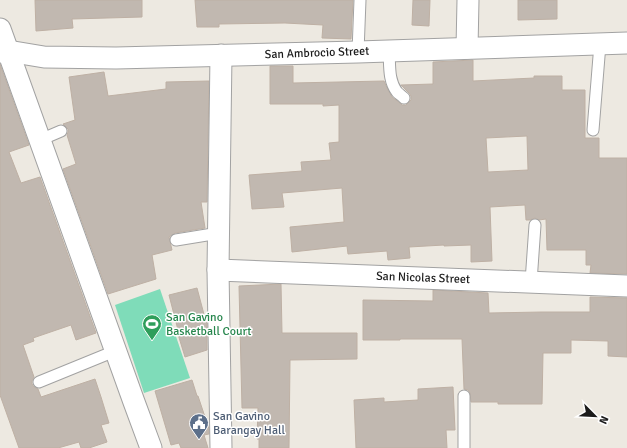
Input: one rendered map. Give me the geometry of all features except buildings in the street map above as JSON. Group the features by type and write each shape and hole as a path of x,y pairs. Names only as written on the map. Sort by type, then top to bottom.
{"street":[{"path":"466,48 468,0"},
{"path":"0,28 4,52 40,140 151,448"},
{"name":"San Ambrocio Street","path":"4,52 34,56 69,58 221,56 627,43"},
{"path":"221,56 218,270 222,448"},
{"name":"San Nicolas Street","path":"218,270 627,286"}],"lane":[{"path":"358,52 360,0"},
{"path":"593,130 600,44"},
{"path":"389,51 390,74 397,92 404,98"},
{"path":"40,140 61,131"},
{"path":"532,282 535,226"},
{"path":"176,240 219,233"},
{"path":"39,382 115,351"},
{"path":"464,396 464,448"}],"green space":[{"name":"San Gavino Basketball Court","path":"160,289 190,378 144,393 115,305"}],"place":[{"name":"San Gavino Basketball Court","path":"152,341"},
{"name":"San Gavino Barangay Hall","path":"199,440"}]}
